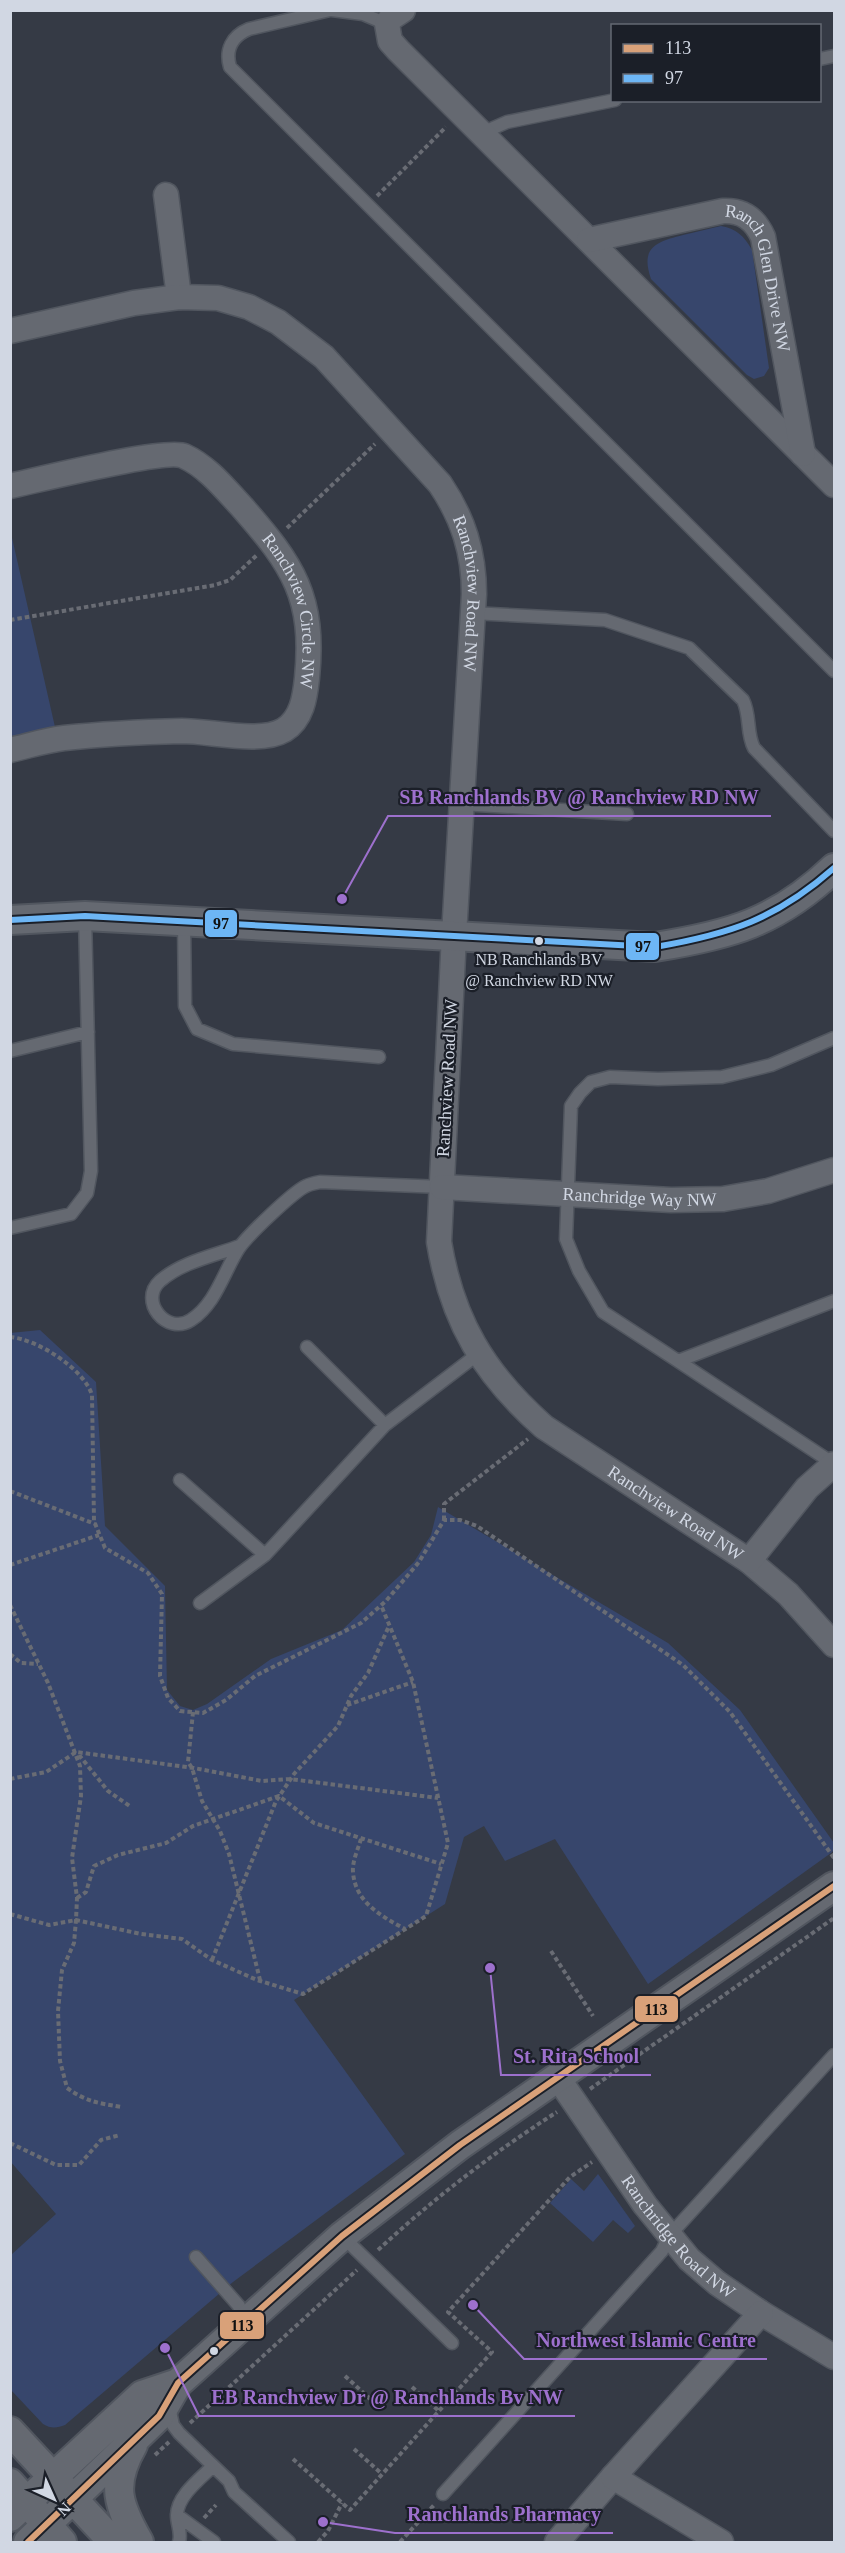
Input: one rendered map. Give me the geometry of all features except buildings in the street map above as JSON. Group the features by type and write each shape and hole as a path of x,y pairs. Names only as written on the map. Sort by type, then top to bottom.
{"street":[{"path":"395,17 390,40 398,50 834,485"},
{"path":"166,195 179,297"},
{"name":"Ranch Glen Drive NW","path":"590,240 723,211 741,213 755,222 762,237 803,454"},
{"name":"Ranchview Road NW","path":"10,331 134,303 179,297 218,298 249,308 278,322 324,357 440,484 460,518 467,536 474,574 453,935 439,1242 443,1266 457,1312 478,1354 508,1394 544,1427 749,1561 788,1594 834,1645"},
{"name":"Ranchview Circle NW","path":"10,486 148,457 182,455 199,465 220,483 273,541 294,578 304,605 309,636 305,699 301,711 287,729 262,737 181,731 62,738 10,750"},
{"path":"10,920 85,916 655,947 709,939 739,929 795,901 834,868"},
{"name":"Ranchridge Way NW","path":"442,1187 671,1200 723,1199 768,1191 834,1170"},
{"path":"749,1561 807,1488 834,1464"},
{"path":"173,2392 142,2395 52,2477 16,2501 45,2537 73,2499 143,2450 173,2392 243,2324 342,2236 460,2145 566,2090 834,1886"},
{"name":"Ranchridge Road NW","path":"566,2090 645,2205 689,2259 717,2283 761,2313 834,2356"},
{"path":"556,2542 761,2313"},
{"path":"10,2430 113,2542"},
{"path":"139,2542 128,2522 118,2495 124,2461 143,2450"},
{"path":"613,2477 721,2542"}],"lane":[{"path":"395,17 331,10 249,29 239,33 229,45 227,59 230,68 834,671"},
{"path":"482,133 507,122 611,101"},
{"path":"472,613 605,620 689,648 743,700 748,711 749,738 754,748 834,831"},
{"path":"461,804 627,814"},
{"path":"10,1228 72,1214 87,1193 91,1171 85,916"},
{"path":"184,922 185,1006 197,1029 233,1044 379,1057"},
{"path":"10,1051 88,1032"},
{"path":"834,1038 771,1065 722,1077 658,1079 610,1077 591,1082 571,1106 566,1239 579,1271 603,1312 834,1464"},
{"path":"240,1246 186,1265 160,1282 153,1296 156,1311 160,1317 166,1322 181,1324 195,1318 219,1287 240,1246 292,1195 306,1186 320,1182 442,1187"},
{"path":"678,1361 834,1301"},
{"path":"307,1347 385,1425"},
{"path":"200,1603 265,1555 385,1425 478,1354"},
{"path":"180,1480 265,1555"},
{"path":"444,2494 662,2251 669,2236 834,2055"},
{"path":"342,2236 452,2343"},
{"path":"196,2258 239,2306 243,2324"},
{"path":"173,2392 172,2426 229,2481 234,2492 289,2542"},
{"path":"183,2541 177,2515 179,2505 213,2466"},
{"path":"177,2515 214,2542"}],"path":[{"path":"368,205 461,112"},
{"path":"10,620 58,610 193,591 230,580 390,429"},
{"path":"10,1337 32,1341 57,1357 88,1383 92,1395 91,1433 95,1524 105,1548 148,1573 162,1594 160,1676 168,1698 180,1711 203,1713 226,1700 255,1676 361,1623 381,1605 419,1562 444,1520 444,1504 530,1437"},
{"path":"10,1491 95,1524"},
{"path":"444,1520 460,1520 477,1526 683,1665 730,1712 834,1858"},
{"path":"10,1565 99,1535"},
{"path":"10,1605 39,1664 80,1766 81,1796 72,1858 77,1898 76,1920 74,1942 62,1970 58,2011 60,2061 67,2088 84,2100 95,2104 121,2107"},
{"path":"10,1914 49,1925 76,1920 141,1934 182,1939 212,1960 260,1981 303,1994 426,1916 447,1843 413,1682 381,1605"},
{"path":"212,1960 279,1796 290,1779 338,1726 347,1705 368,1673 390,1625"},
{"path":"10,1654 21,1663 39,1664"},
{"path":"347,1705 413,1682"},
{"path":"193,1712 188,1762 202,1801 229,1854 260,1981"},
{"path":"76,1752 108,1791 131,1807"},
{"path":"10,1779 46,1772 76,1752 192,1768 262,1781 290,1779 438,1797"},
{"path":"77,1898 86,1892 94,1866 118,1855 166,1844 194,1826 279,1796"},
{"path":"279,1796 314,1822 441,1864"},
{"path":"361,1839 352,1870 358,1890 369,1907 406,1929"},
{"path":"143,2450 179,2433 367,2261 447,2191 517,2137 566,2090 834,1918"},
{"path":"552,1951 592,2016"},
{"path":"10,2143 56,2165 79,2165 101,2140 120,2135"},
{"path":"293,2459 350,2510 492,2352 448,2312 570,2177 596,2158"},
{"path":"345,2376 379,2407"},
{"path":"412,2387 439,2411"},
{"path":"354,2449 382,2474"},
{"path":"400,2542 444,2494"},
{"path":"318,2542 328,2531 342,2503"}],"shaded area":[{"path":"721,226 740,234 752,250 769,368 764,376 754,379 747,375 651,279 648,268 649,253 658,244 665,240"},
{"path":"10,529 55,727 11,737 10,737"},
{"path":"40,1330 96,1382 105,1526 165,1586 167,1690 180,1706 193,1710 207,1704 271,1659 342,1630 414,1562 431,1535 438,1507 668,1643 740,1710 834,1843 834,1850 831,1853 648,1984 555,1839 505,1861 484,1826 464,1837 445,1904 294,2000 405,2154 233,2282 65,2425 54,2428 43,2424 11,2390 11,2255 56,2214 10,2161 10,1333"},
{"path":"598,2174 635,2226 628,2233 613,2220 593,2242 550,2203 571,2179 584,2191"}],"transit line":[{"name":"97","path":"10,920 85,916 655,947 707,936 751,922 792,900 834,868"},
{"name":"113","path":"28,2542 159,2416 178,2383 342,2236 460,2145 834,1886"}],"place":[{"name":"SB Ranchlands BV @ Ranchview RD NW","path":"342,899"},
{"name":"NB Ranchlands BV @ Ranchview RD NW","path":"539,941"},
{"name":"St. Rita School","path":"490,1968"},
{"name":"Northwest Islamic Centre","path":"473,2305"},
{"name":"EB Ranchview Dr @ Ranchlands Bv NW","path":"165,2348"},
{"name":"Ranchlands Pharmacy","path":"323,2522"}]}
